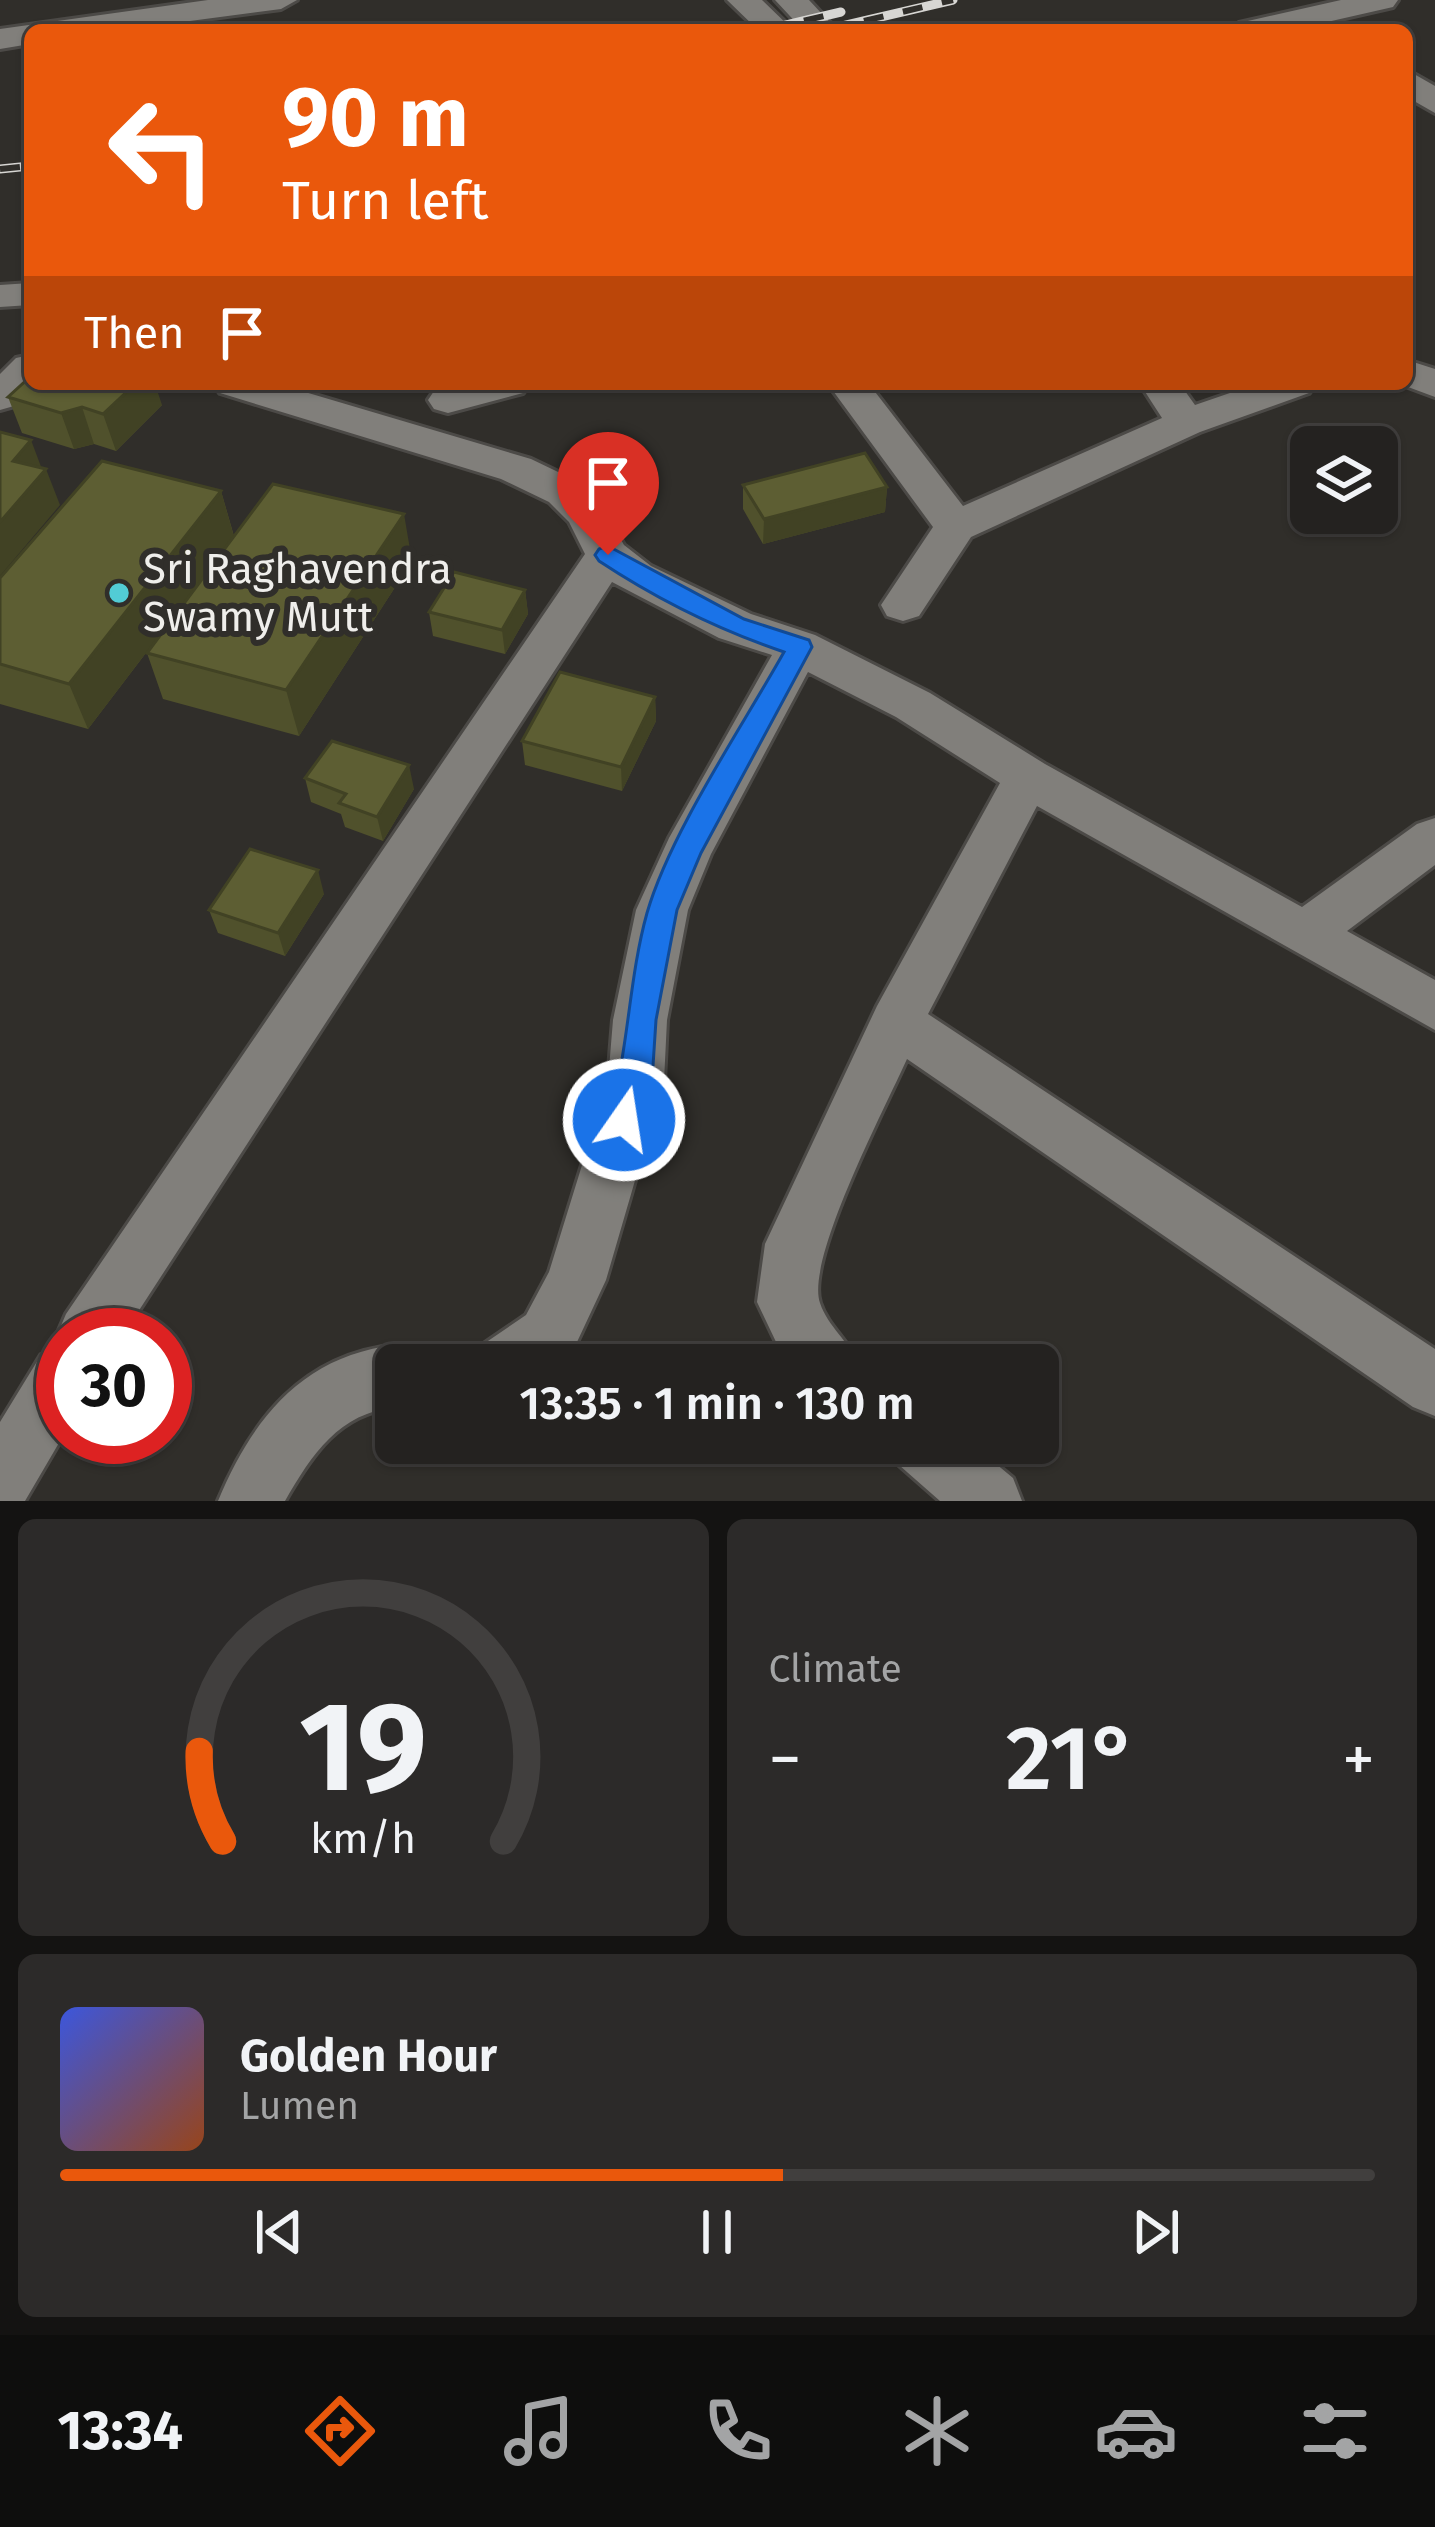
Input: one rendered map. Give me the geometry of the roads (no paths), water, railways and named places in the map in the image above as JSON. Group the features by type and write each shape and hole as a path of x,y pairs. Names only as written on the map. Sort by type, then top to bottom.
{"street":[{"path":"39,24 72,0"},
{"path":"96,24 281,0"},
{"path":"743,0 770,24"},
{"path":"790,0 815,24"},
{"path":"1337,22 1382,0"},
{"path":"0,397 24,373"},
{"path":"254,390 516,469 564,491 586,514 608,555 635,577 718,618 800,647 913,705 1028,777 1435,1006"},
{"path":"448,400 486,390"},
{"path":"853,390 956,527"},
{"path":"1164,390 1186,423"},
{"path":"903,605 956,527 1186,423 1277,390"},
{"path":"106,1308 608,555"},
{"path":"537,1344 548,1336 576,1280 636,1081 640,1020 662,910 687,851 800,647"},
{"path":"809,1344 787,1301 795,1244 896,1022 1028,777"},
{"path":"1304,934 1435,838"},
{"path":"896,1022 1435,1385"},
{"path":"250,1501 284,1435 323,1400 375,1378"},
{"path":"0,1482 36,1422"},
{"path":"946,1464 990,1501"}],"railway":[{"path":"851,24 953,0"},
{"path":"790,24 841,12"},
{"path":"0,169 24,167"}],"place":[{"name":"Sri Raghavendra Swamy Mutt","path":"119,593"}]}
